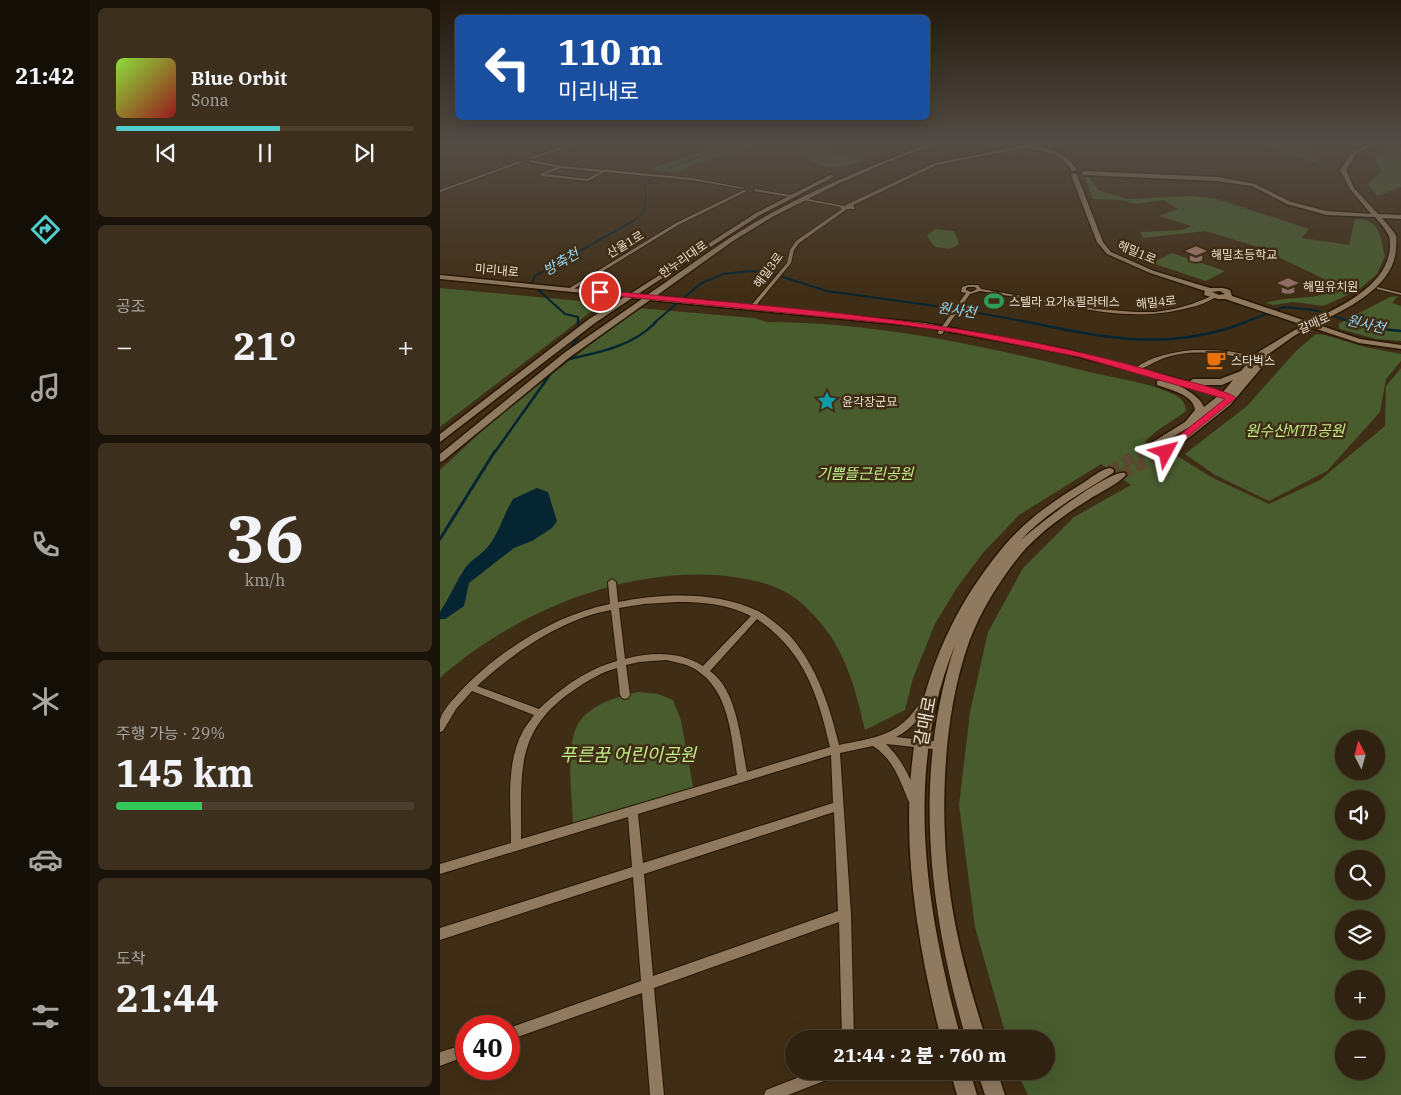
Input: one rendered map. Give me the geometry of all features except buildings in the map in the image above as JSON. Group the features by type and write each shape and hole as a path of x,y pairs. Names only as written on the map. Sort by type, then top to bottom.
{"street":[{"name":"산울1로","path":"567,292 677,224 738,192"},
{"path":"774,192 790,196"},
{"name":"한누리대로","path":"440,439 592,321 719,238 799,192"},
{"name":"한누리대로","path":"440,459 493,414 610,323 731,240 770,216 818,192"},
{"path":"804,199 844,208 878,192"},
{"name":"해밀1로","path":"1081,192 1100,242 1109,253 1152,272 1210,290 1224,290 1228,293 1227,297"},
{"path":"1268,192 1310,210 1331,214 1401,217"},
{"path":"1354,192 1379,216 1398,248 1398,261"},
{"name":"해밀3로","path":"752,307 784,270 797,242 844,208"},
{"name":"갈매로","path":"1154,445 1225,399 1254,359 1309,324 1376,291 1392,276"},
{"name":"미리내로","path":"440,277 641,303 662,302 942,331 1036,352 1225,399"},
{"name":"미리내로","path":"440,283 557,288 567,292 631,296 662,302"},
{"name":"해밀4로","path":"942,331 967,295 980,290 1104,312 1138,315 1178,311 1214,297"},
{"path":"1210,290 1208,293 1214,297 1227,297 1359,341 1401,347"},
{"path":"1376,291 1401,294"},
{"name":"미리내로","path":"703,306 752,307 1035,344 1137,369 1225,399"},
{"path":"1137,369 1150,359 1164,355 1222,352 1254,359"},
{"name":"갈매로","path":"1166,452 1225,399 1266,358 1266,353"},
{"path":"1150,373 1196,382 1213,383 1222,382 1245,369"},
{"path":"1155,382 1187,394 1198,402 1200,411 1189,422"},
{"name":"갈매로","path":"948,1030 932,966 924,911 917,810 920,743 931,693 951,637 971,598 1001,557 1034,521 1115,473 1066,509 1028,541 998,578 963,640 950,689 942,746 938,808 940,876 955,957 974,1030"},
{"path":"612,582 625,695"},
{"path":"440,728 455,704 470,688 506,657 541,634 585,615 615,606 661,599 701,600 729,605 757,614 792,642 809,669 824,710 835,750 846,914 848,1030"},
{"path":"704,671 757,614"},
{"path":"516,846 518,761 527,734 540,713 561,692 582,678 621,662 656,658 684,661 712,676 726,698 743,778"},
{"path":"470,688 540,713"},
{"path":"440,869 835,750 873,741 905,728 918,714 931,693"},
{"path":"873,741 887,740 942,746"},
{"path":"873,741 885,747 896,762 907,782 917,810"},
{"path":"440,934 838,806"},
{"path":"634,811 657,1095"},
{"path":"520,1030 846,914"},
{"path":"440,1059 455,1054"},
{"path":"771,1095 809,1080"},
{"path":"963,1080 967,1095"},
{"path":"990,1080 995,1095"}],"green space":[{"path":"1090,192 1105,192 1127,199 1193,196 1217,199 1309,229 1302,238 1349,245 1355,219 1363,220 1370,222 1378,230 1385,256 1377,274 1357,291 1323,306 1293,302 1273,305 1266,303 1281,299 1313,297 1328,293 1330,282 1258,247 1205,231 1143,238 1140,232 1182,230 1192,226 1159,216 1178,209 1163,200 1136,204 1120,200 1093,199"},
{"path":"1374,192 1387,192 1377,196"},
{"path":"935,229 954,231 959,244 950,249 935,247 927,236"},
{"path":"1172,253 1225,271 1206,281 1152,263"},
{"path":"440,288 592,302 597,307 440,427"},
{"path":"1398,296 1392,303 1401,306 1401,341 1376,339 1340,329 1338,324 1390,297"},
{"name":"기쁨뜰근린공원","path":"638,308 754,318 767,322 848,326 930,337 1010,353 1156,387 1181,399 1186,411 1159,429 1145,442 1179,457 1211,477 1269,504 1320,480 1385,426 1386,386 1401,368 1401,1095 1028,1095 1020,1080 1055,1080 1055,1030 1004,1030 975,927 959,805 970,712 988,632 1023,568 1074,517 1131,485 1101,464 1019,515 982,554 956,589 935,624 913,678 905,710 865,730 856,693 844,660 826,629 793,596 764,583 740,578 701,575 660,577 620,584 580,596 541,612 504,631 470,653 440,678 440,470 499,415"},
{"name":"원수산MTB공원","path":"1316,334 1401,354 1401,361 1386,379 1380,412 1327,471 1269,501 1215,475 1185,454 1247,406 1296,351"},
{"name":"푸른꿈 어린이공원","path":"638,692 658,694 673,700 681,720 694,792 573,829 570,764 576,728 580,720 594,708 612,699"}],"water":[{"path":"537,488 548,492 557,521 552,528 532,541 514,548 469,583 464,606 445,619 440,619 440,612 465,568 490,544 513,499"}],"waterway":[{"name":"방축천","path":"632,221 641,215 645,207 645,192"},
{"name":"방축천","path":"578,322 578,317 565,314 535,287 532,283 535,276 635,220"},
{"name":"원사천","path":"654,323 700,284 723,274 751,271 770,273 827,291 957,309 1033,323"},
{"name":"원사천","path":"1244,323 1284,307 1314,310 1355,323"},
{"name":"방축천","path":"569,350 579,336 578,322"},
{"name":"원사천","path":"564,360 613,348 636,338 656,322"},
{"name":"원사천","path":"1027,322 1084,333 1137,339 1190,337 1244,323"},
{"name":"원사천","path":"1352,322 1372,328 1401,331"},
{"name":"방축천","path":"495,452 554,369"},
{"name":"방축천","path":"440,539 495,451"}],"tunnel":[{"path":"1142,452 1154,445"},
{"path":"1109,471 1144,451"},
{"path":"1121,475 1165,452"}],"place":[{"name":"해밀초등학교","path":"1196,254"},
{"name":"해밀유치원","path":"1288,286"},
{"name":"스텔라 요가&필라테스","path":"994,301"},
{"name":"스타벅스","path":"1216,360"},
{"name":"윤각장군묘","path":"827,401"}],"route":[{"path":"600,292 924,325 1035,344 1151,373 1232,398 1166,452"}]}
